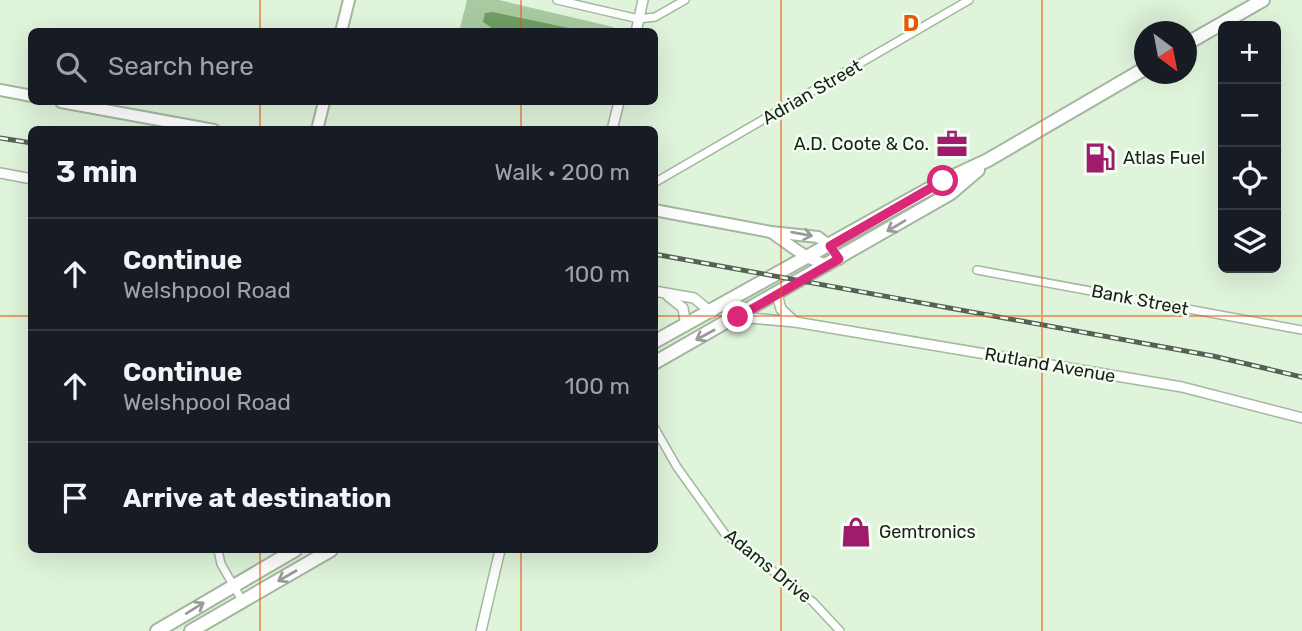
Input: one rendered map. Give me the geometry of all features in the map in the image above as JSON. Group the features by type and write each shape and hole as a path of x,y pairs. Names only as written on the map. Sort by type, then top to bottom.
{"main road":[{"path":"342,28 349,0"},
{"path":"1197,38 1263,0"},
{"path":"658,340 712,313 943,181 988,160 1134,75"},
{"path":"0,90 28,95"},
{"path":"77,105 192,126"},
{"path":"318,126 323,105"},
{"path":"658,361 951,193 988,160"},
{"path":"658,211 771,232 818,237 830,246 833,262"},
{"path":"771,232 800,251 806,259 833,262"},
{"path":"157,631 290,553"},
{"path":"191,631 326,553"}],"street":[{"path":"557,0 639,19 655,17 685,0"},
{"path":"637,28 643,0"},
{"name":"Adrian Street","path":"658,181 969,0"},
{"path":"613,126 618,105"},
{"path":"0,173 28,178"},
{"name":"Bank Street","path":"977,270 1302,330"},
{"path":"658,292 694,298 712,313"},
{"path":"658,292 679,303 685,313 686,326"},
{"path":"778,294 781,309 795,321"},
{"name":"Rutland Avenue","path":"738,317 795,321 1182,387 1302,418"},
{"name":"Adams Drive","path":"658,434 677,467 725,534 813,602 840,631"},
{"path":"219,553 221,564 243,602"},
{"path":"481,631 499,553"}],"shaded area":[{"path":"467,0 499,0 614,28 460,28"},
{"path":"492,12 569,28 492,28 483,22 485,13"}],"railway":[{"path":"0,138 28,142"},
{"path":"658,255 1213,356 1302,377"}],"place":[{"name":"A.D. Coote & Co.","path":"952,144"},
{"name":"Atlas Fuel","path":"1100,158"},
{"name":"Gemtronics","path":"856,532"}],"route":[{"path":"738,317 839,259 830,246 943,181"}]}
